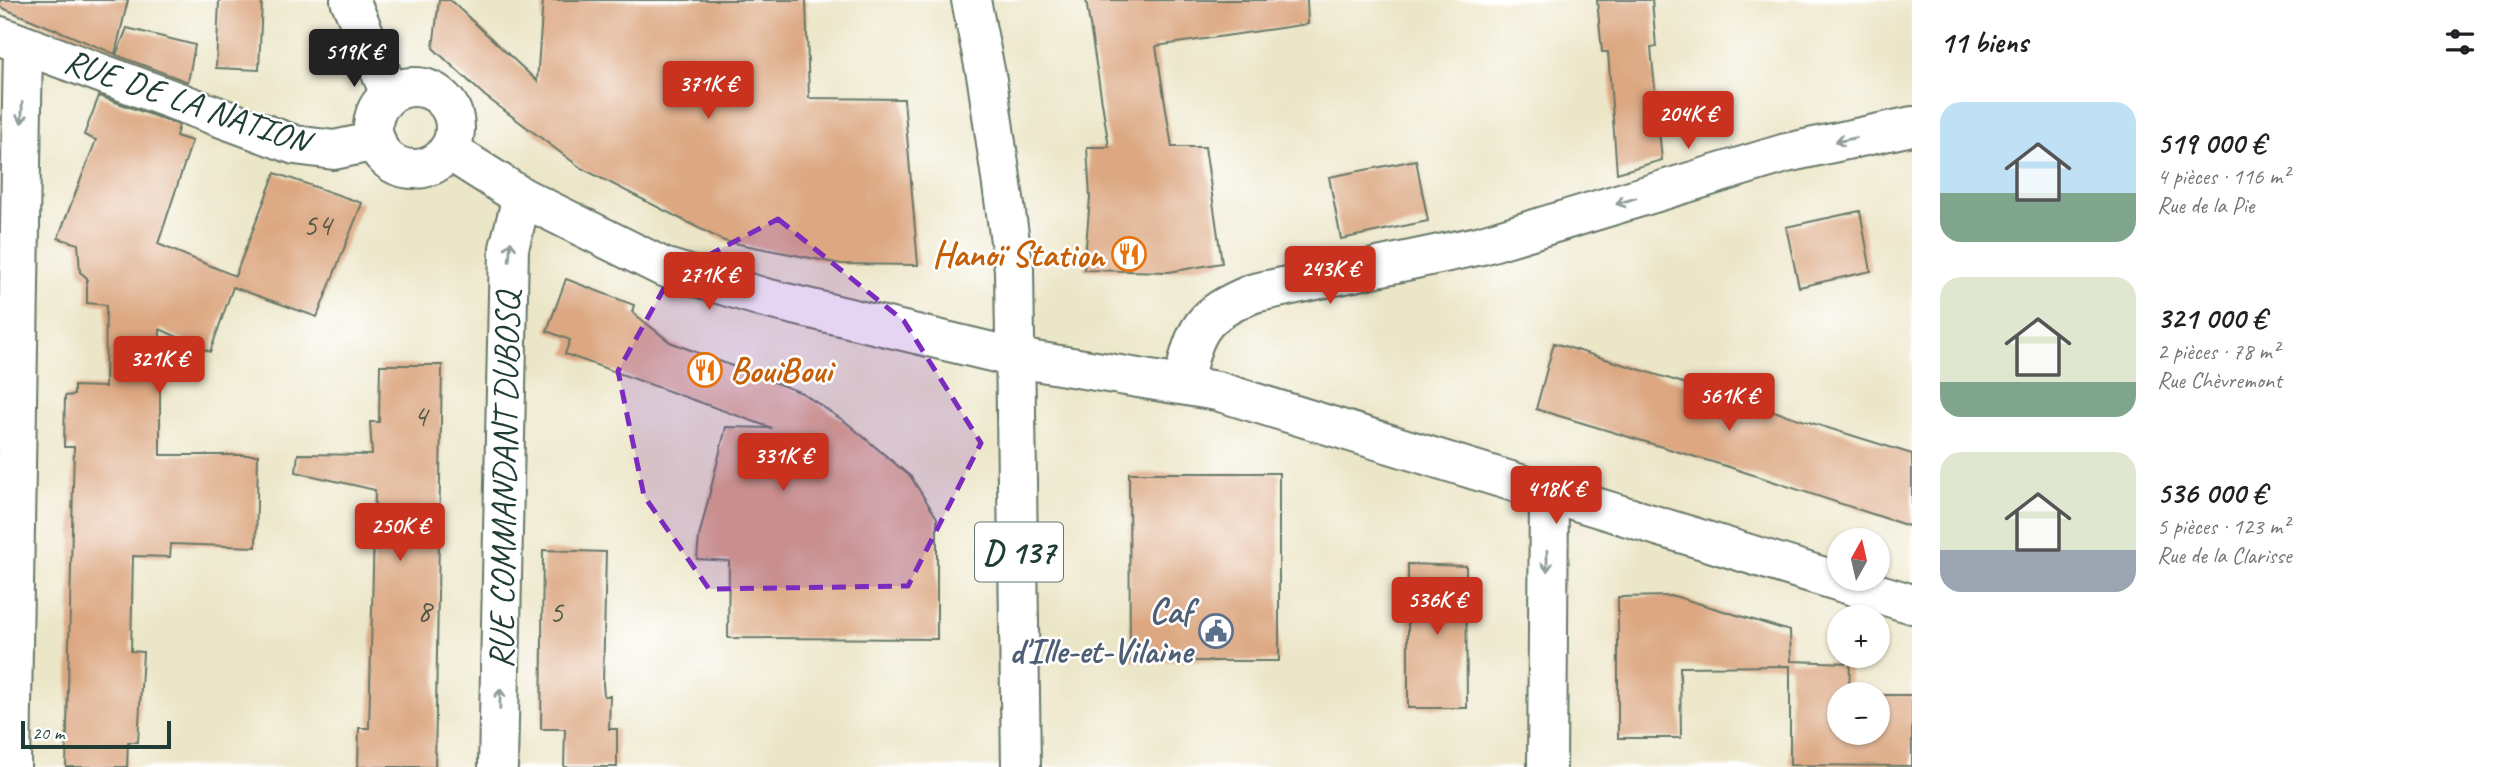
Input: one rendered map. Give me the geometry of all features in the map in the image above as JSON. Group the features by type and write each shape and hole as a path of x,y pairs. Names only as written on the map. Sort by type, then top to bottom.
{"street":[{"path":"350,0 390,94"},
{"name":"D 137","path":"971,0 987,80 1014,269 1021,767"},
{"path":"11,40 11,767"},
{"name":"RUE DE LA NATION","path":"11,40 295,145 334,150 376,141"},
{"path":"421,87 436,93 448,104 454,119 454,135 448,150 437,162 422,168 406,168 391,162 380,151 373,120 379,105 390,94 405,88 421,87"},
{"path":"1183,383 1193,340 1209,318 1230,303 1282,285 1482,245 1786,153 1912,126"},
{"path":"448,150 522,197 663,267 765,298 1017,358 1183,383 1217,391 1912,604"},
{"name":"RUE COMMANDANT DUBOSQ","path":"498,767 509,248 522,197"},
{"path":"1547,767 1549,492"}],"highlighted area":[{"path":"778,219 904,321 981,443 908,586 709,589 644,496 618,371 672,274"}],"building":[{"path":"0,0 128,0 115,54 0,7"},
{"path":"219,0 262,0 259,70 216,68"},
{"path":"439,0 450,0 537,81 543,0 806,0 809,98 904,99 918,265 841,264 724,241 581,168 485,96 433,48"},
{"path":"1086,0 1307,0 1308,24 1156,46 1172,147 1205,147 1222,263 1169,272 1084,270 1090,198 1087,147 1109,147"},
{"path":"1597,0 1652,0 1656,47 1651,48 1662,160 1617,173 1608,52 1602,52"},
{"path":"127,28 195,45 188,82 116,55"},
{"path":"99,96 179,125 176,136 192,141 158,244 235,276 275,173 362,203 317,317 233,287 210,352 160,329 160,455 258,455 256,547 171,544 170,557 133,556 131,651 143,652 138,742 128,742 127,767 66,767 74,447 64,447 65,396 74,395 74,386 105,387 106,305 87,303 87,278 80,272 78,244 58,238 96,140 84,135"},
{"path":"1416,160 1428,221 1341,239 1329,177"},
{"path":"1860,211 1871,271 1799,287 1786,227"},
{"path":"566,279 634,305 632,312 670,342 802,393 847,423 911,477 937,518 937,639 728,638 729,561 697,559 699,537 726,427 772,428 565,354 570,340 547,331"},
{"path":"1554,343 1912,454 1912,527 1729,467 1536,409"},
{"path":"380,365 442,365 435,767 358,767 359,728 369,728 375,490 296,472 298,454 372,455 370,422 379,422"},
{"path":"1129,473 1279,473 1279,661 1130,661"},
{"path":"543,550 606,552 603,684 604,696 610,696 609,729 617,729 617,767 564,767 565,729 541,729"},
{"path":"1408,564 1466,566 1467,708 1408,708"},
{"path":"1674,596 1790,631 1791,661 1827,662 1827,668 1850,668 1849,682 1827,682 1827,745 1890,745 1890,695 1912,695 1912,766 1790,765 1790,666 1680,667 1681,738 1618,738 1618,597"}],"place":[{"name":"Hanoï Station","path":"1129,254"},
{"name":"BouiBoui","path":"705,370"},
{"name":"Caf d'Ille-et-Vilaine","path":"1216,631"}]}
